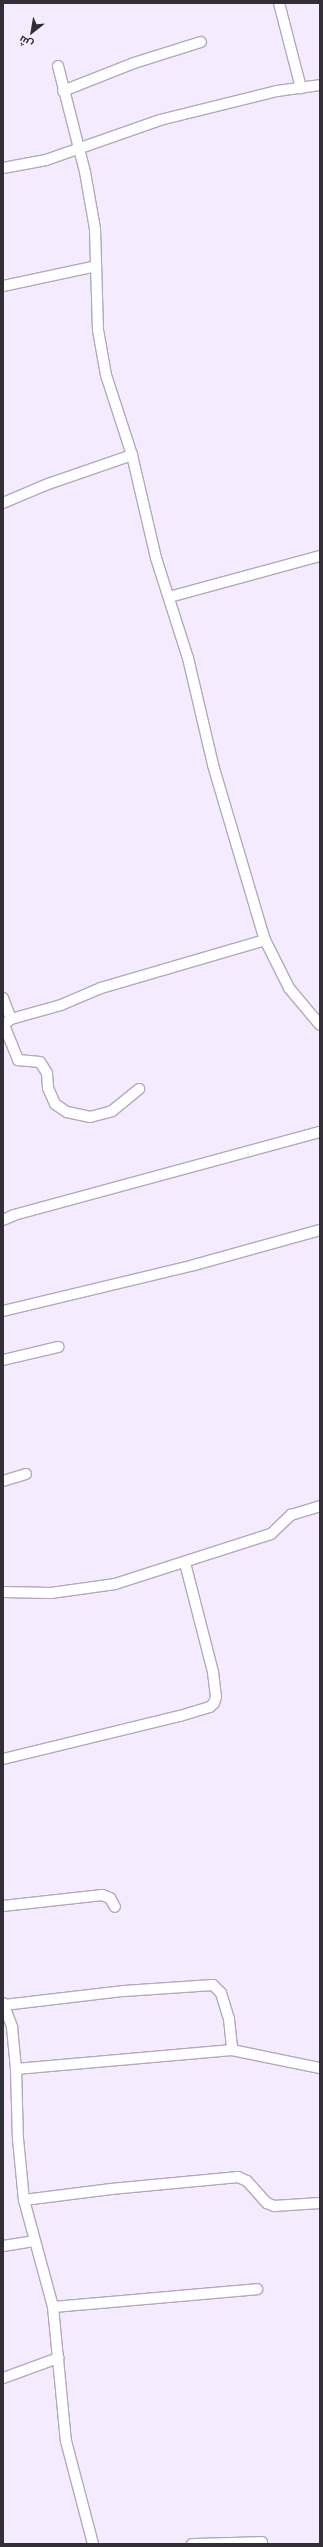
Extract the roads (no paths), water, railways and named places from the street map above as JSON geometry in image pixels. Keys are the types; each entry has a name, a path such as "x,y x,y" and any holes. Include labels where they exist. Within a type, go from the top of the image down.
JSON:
{"street":[{"path":"279,3 301,88"},
{"path":"63,91 134,62 201,42"},
{"path":"58,66 63,91 79,149 95,229 101,353 106,375 132,455 156,558 188,658 213,765 264,940 288,988 320,1025"},
{"path":"3,168 46,160 147,124 301,88 320,85"},
{"path":"3,286 96,266"},
{"path":"3,503 48,484 132,455"},
{"path":"168,597 320,556"},
{"path":"6,1023 61,1005 101,988 264,940"},
{"path":"3,998 6,1023 18,1060 40,1062 47,1073 48,1088 55,1104 66,1112 90,1117 112,1111 139,1089"},
{"path":"3,1220 14,1215 320,1132"},
{"path":"3,1311 194,1265 320,1230"},
{"path":"3,1360 58,1347"},
{"path":"3,1481 26,1474"},
{"path":"3,1592 80,1590 115,1584 185,1564 243,1541 271,1534 291,1515 320,1506"},
{"path":"3,1759 210,1708 216,1697 213,1672 185,1564"},
{"path":"3,1906 102,1895 110,1898 115,1907"},
{"path":"93,2544 66,2440 53,2307 24,2200 18,2139 16,2069 12,2027 3,2004 124,1991 213,1985 220,1993 229,2019 232,2050"},
{"path":"16,2069 232,2050 320,2068"},
{"path":"24,2200 111,2188 238,2177 247,2181 267,2203 274,2206 320,2203"},
{"path":"3,2246 34,2240"},
{"path":"53,2307 257,2289"},
{"path":"3,2378 58,2358"},
{"path":"192,2544 262,2542"}]}
